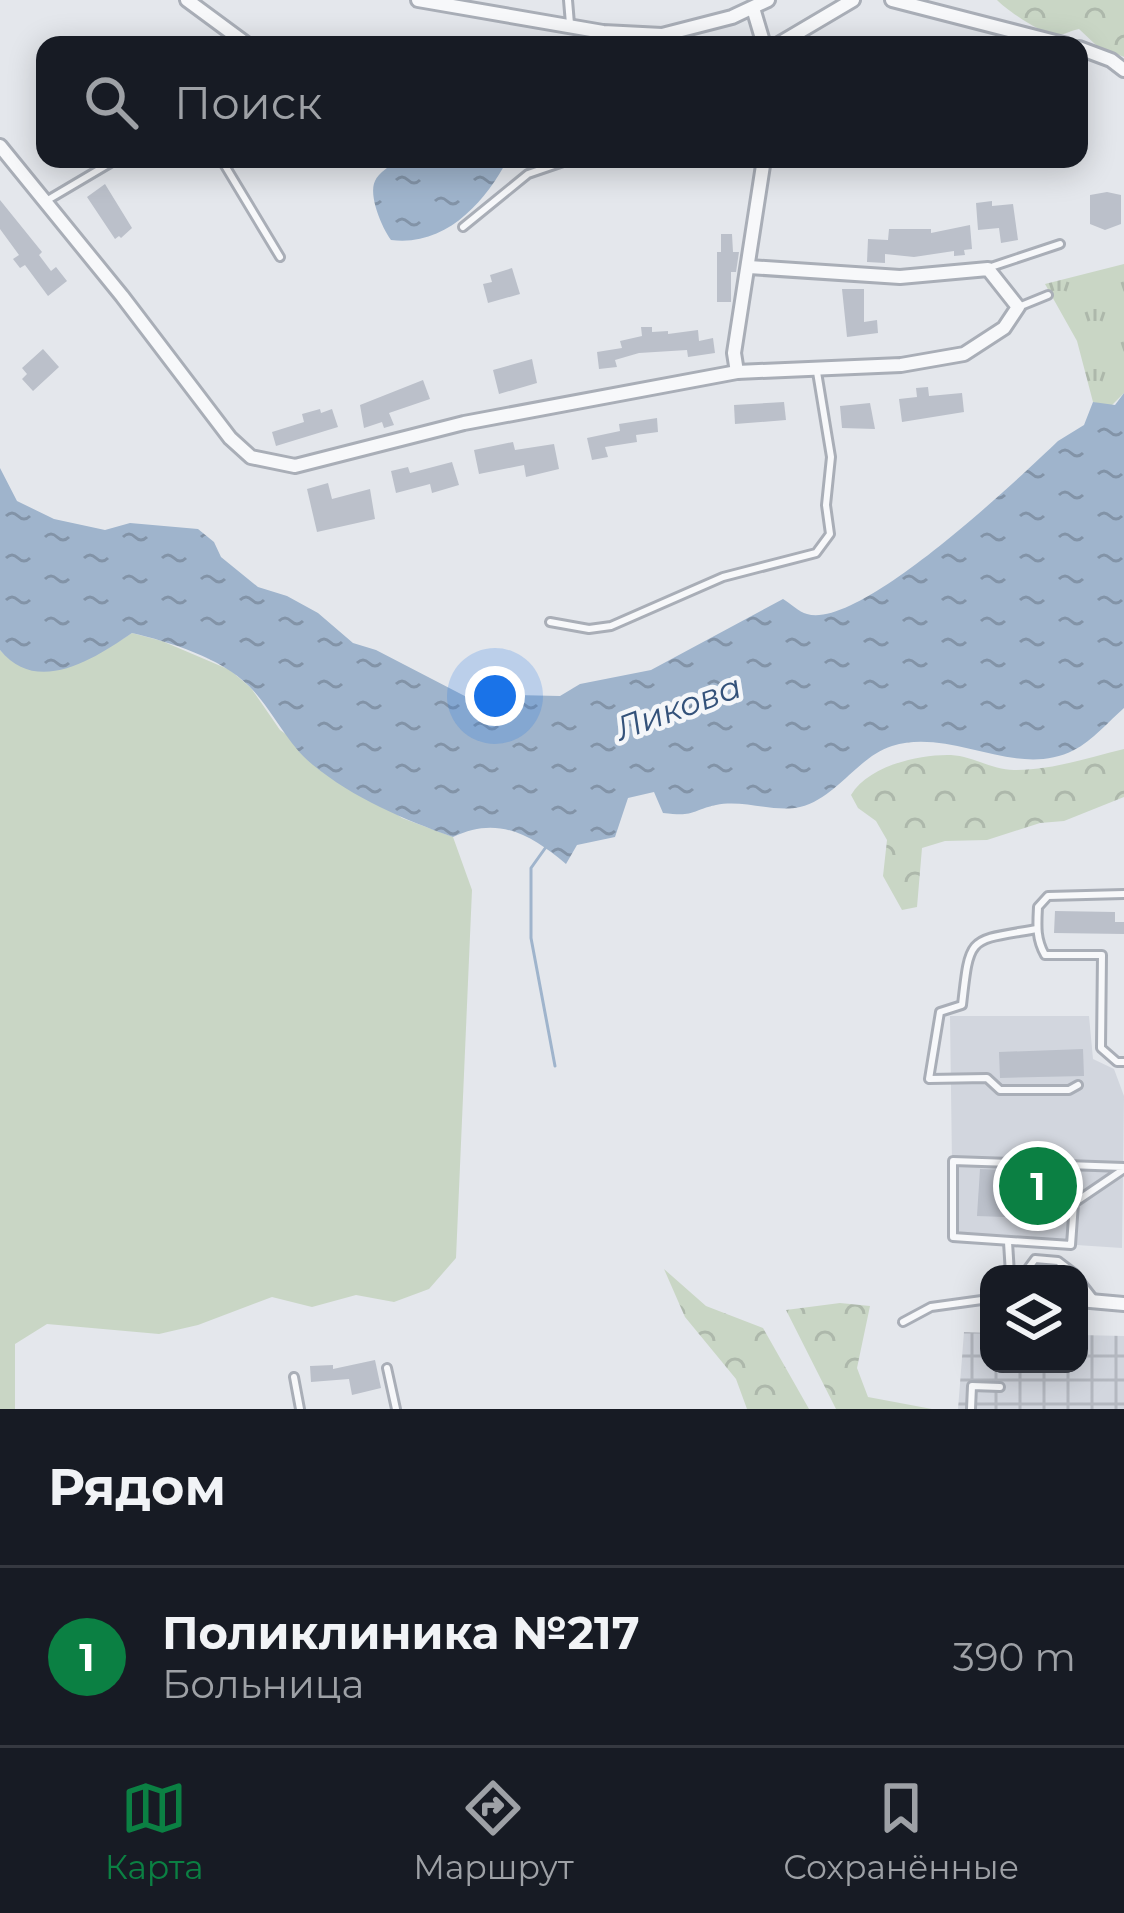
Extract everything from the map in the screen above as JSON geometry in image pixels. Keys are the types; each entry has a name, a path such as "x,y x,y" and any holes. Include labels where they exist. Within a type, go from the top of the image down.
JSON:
{"street":[{"path":"187,0 236,36"},
{"path":"418,0 484,5 603,32 662,35 768,0"},
{"path":"792,36 853,0"},
{"path":"892,0 1032,36"},
{"path":"753,8 761,36"},
{"path":"1088,52 1124,70"},
{"path":"0,146 230,438 250,457 267,463 295,466 464,423 737,371 901,364 964,354 1004,328 1018,308 988,268 900,277 749,267"},
{"path":"737,371 734,352 763,168"},
{"path":"1088,1301 1124,1304"}],"lane":[{"path":"568,0 570,24"},
{"path":"46,201 102,168"},
{"path":"226,168 280,256"},
{"path":"463,227 528,173 544,168"},
{"path":"988,268 1060,244"},
{"path":"1018,308 1048,295"},
{"path":"550,622 589,629 611,626 723,577 816,553 830,534 826,505 831,457 816,368"},
{"path":"1124,894 1048,896 1038,907 1037,929 1038,943 1046,955 1102,955 1101,1048 1117,1062 1124,1062"},
{"path":"1037,929 980,939 968,950 962,1005 940,1012 929,1079 987,1078 1000,1090 1069,1090 1078,1084"},
{"path":"953,1161 1124,1168 1074,1203 1071,1245 953,1238 953,1161"},
{"path":"1008,1241 1009,1265"},
{"path":"1031,1265 1035,1259 1063,1265"},
{"path":"1088,1292 1095,1301"},
{"path":"903,1322 931,1307 980,1300"},
{"path":"387,1368 396,1409"},
{"path":"294,1377 300,1409"},
{"path":"971,1409 972,1386 1000,1387"}],"shaded area":[{"path":"950,1016 1089,1016 1093,1059 1114,1069 1124,1096 1122,1248 953,1237"},
{"path":"964,1332 980,1333 980,1373 1088,1373 1088,1335 1124,1336 1124,1409 958,1409"}],"green space":[{"path":"997,0 1124,0 1124,57 1097,46 1079,29 1060,35 1017,16"},
{"path":"1124,264 1124,393 1110,407 1093,402 1077,341 1045,284"},
{"path":"132,633 230,670 251,688 280,730 402,818 453,837 472,890 456,1258 429,1289 394,1302 356,1295 312,1307 272,1297 159,1334 47,1324 15,1344 15,1409 0,1409 0,650 14,662 47,669 83,660"},
{"path":"1124,749 1124,797 1064,821 1040,823 987,840 945,841 922,848 917,907 902,910 883,876 887,840 851,795 882,769 924,757 959,756 1006,769 1028,769"},
{"path":"664,1269 706,1306 763,1328 809,1409 747,1409 736,1379 685,1317"},
{"path":"840,1303 870,1306 857,1368 868,1397 932,1409 836,1409 786,1310"}],"water":[{"path":"387,168 502,168 462,218 446,229 411,240 391,240 384,228 373,194 379,175"},
{"name":"Ликова","path":"1124,393 1124,708 1081,746 1052,758 1007,757 915,742 880,751 825,795 800,807 726,804 687,814 663,813 654,792 628,798 615,837 577,845 566,864 513,831 485,828 453,837 362,798 303,756 258,695 237,676 178,646 132,633 83,662 48,672 15,664 0,650 0,468 17,501 54,519 105,530 130,523 198,529 214,542 221,557 258,587 287,596 318,613 353,643 376,650 484,706 515,695 560,696 580,684 651,670 783,599 807,614 831,613 863,599 937,548 1058,441 1084,425 1093,402 1115,405"}],"building":[{"path":"105,184 132,228 121,238 115,239 87,197"},
{"path":"1090,195 1121,195 1121,224 1105,230 1090,224"},
{"path":"0,200 42,252 39,255 51,271 56,267 67,281 48,296 25,265 20,268 13,259 19,255 0,229"},
{"path":"992,201 992,206 1013,204 1018,240 1001,243 999,228 978,230 976,203"},
{"path":"970,225 972,249 964,250 965,255 954,256 954,251 914,257 885,254 885,263 867,262 868,239 888,240 889,229 931,229 931,233"},
{"path":"721,234 732,234 733,252 739,252 736,272 731,272 731,302 717,302"},
{"path":"512,268 520,294 488,303 483,284 492,282 490,275"},
{"path":"842,289 864,289 864,322 877,320 878,333 847,337"},
{"path":"641,327 668,334 698,330 699,341 713,338 715,353 688,357 687,350 639,353 615,360 617,367 599,369 597,352 622,348 620,341 642,336"},
{"path":"43,349 59,367 33,391 22,379 27,374 22,368"},
{"path":"532,359 537,383 499,394 493,370"},
{"path":"423,380 430,399 389,413 394,425 384,428 382,422 364,428 360,405"},
{"path":"928,387 929,396 962,393 964,412 902,422 899,399 917,397 916,388"},
{"path":"784,402 786,420 735,424 734,405"},
{"path":"870,403 875,429 842,428 840,406"},
{"path":"320,409 321,413 332,409 338,427 276,446 272,432 304,422 302,414"},
{"path":"657,418 658,432 636,435 637,442 605,447 608,457 592,460 587,438 620,431 619,424"},
{"path":"513,442 515,450 554,444 559,469 526,477 524,465 479,474 474,450"},
{"path":"452,462 459,485 432,493 430,484 396,493 391,471 408,467 410,473"},
{"path":"328,483 332,499 370,489 375,519 317,532 307,489"},
{"path":"1055,911 1115,912 1115,922 1124,922 1124,934 1054,933"},
{"path":"1083,1049 1084,1076 1000,1078 999,1052"},
{"path":"980,1169 1062,1172 1062,1219 977,1216"},
{"path":"375,1360 381,1388 352,1395 349,1379 311,1382 310,1366 333,1365 333,1369"}],"waterway":[{"path":"546,847 531,868 531,938 555,1066"}],"place":[{"name":"Поликлиника №217","path":"1038,1186"}]}
